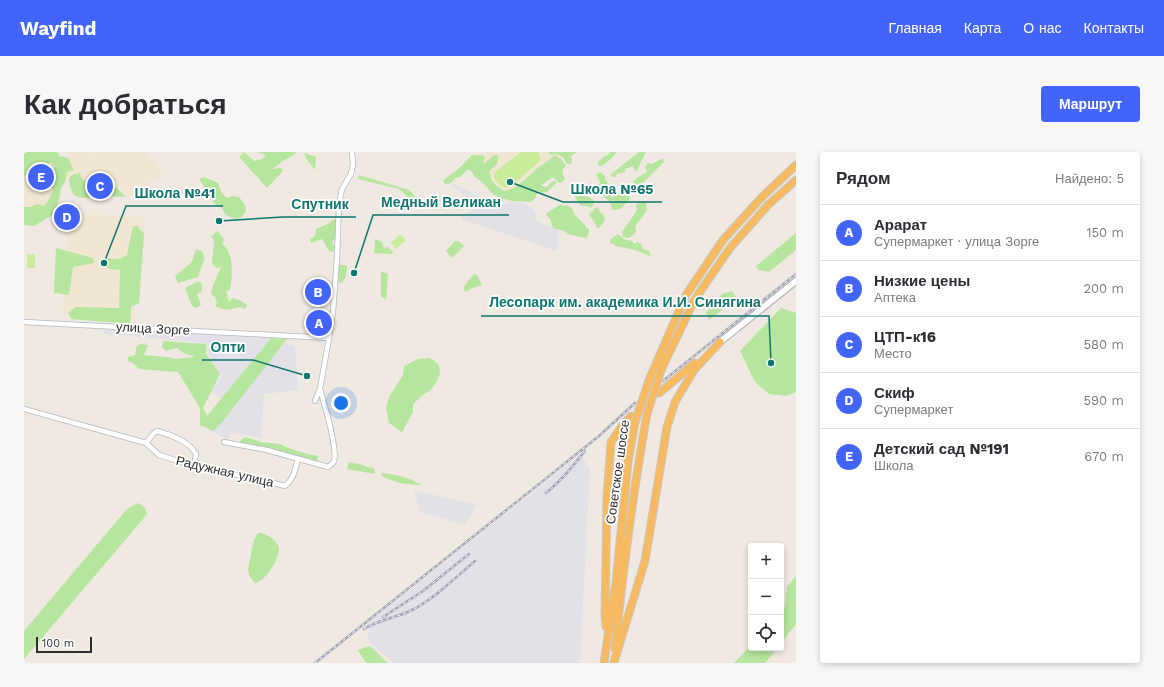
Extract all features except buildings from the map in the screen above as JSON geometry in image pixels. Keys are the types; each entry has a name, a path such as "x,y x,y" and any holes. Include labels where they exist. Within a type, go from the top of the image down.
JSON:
{"highway":[{"name":"Советское шоссе","path":"604,663 616,582 633,419 690,288 723,240 762,197 796,165"},
{"name":"Советское шоссе","path":"614,663 625,561 638,463 647,414 661,370 695,299 730,248 768,205 796,180"},
{"path":"659,393 720,342"},
{"path":"614,663 645,561 667,427 675,402 694,370 720,342"},
{"path":"607,641 605,614 607,497 611,442 622,426 633,419"}],"street":[{"path":"315,401 320,389 333,312 339,204 342,189 350,174 352,152"},
{"path":"720,342 796,280"},
{"name":"улица Зорге","path":"24,322 329,338"},
{"path":"224,442 267,450 328,468 335,459 335,449 320,389"},
{"name":"Радужная улица","path":"24,409 146,443 160,455 194,466 285,486 293,477 298,459"},
{"path":"146,443 153,434 158,431 175,438 193,448 196,454 194,466"}],"shaded area":[{"path":"24,152 59,153 56,202 48,212 24,211"},
{"path":"73,152 93,152 95,154 97,152 147,152 147,154 163,173 134,196 129,198 118,186 105,185 105,180 96,179 95,182 63,180 65,159"},
{"path":"489,152 567,152 506,201 475,163"},
{"path":"453,183 483,199 499,205 516,201 532,207 537,215 534,220 558,230 558,247 556,251 463,220 461,218 474,208 465,195 451,187"},
{"path":"79,214 145,217 140,305 135,305 134,319 63,315 67,227 79,226"},
{"path":"104,330 271,337 222,399 211,392 222,375 214,365 208,353 207,343 104,334"},
{"path":"285,343 295,346 298,390 264,394 261,438 231,432 228,440 211,431 245,389"},
{"path":"579,455 583,457 587,466 590,466 580,663 393,663 367,639 369,628 367,624"},
{"path":"414,490 477,505 464,525 420,512"}],"green space":[{"path":"24,152 57,152 59,156 68,158 74,170 67,172 54,214 34,226 24,225 24,207 30,207 37,204 44,206 50,198 53,189 45,184 55,167 51,162 38,172 32,169 24,176"},
{"path":"244,152 254,161 262,159 266,155 257,152 296,152 272,169 281,168 283,171 267,188 239,157"},
{"path":"521,152 538,152 540,155 540,161 513,185 505,188 496,182 494,173"},
{"path":"549,152 577,152 571,156 572,163 569,164 566,163 564,158 557,154 550,155"},
{"path":"610,152 617,152 602,166 598,165 598,162"},
{"path":"639,152 646,152 636,172 633,166 625,169 625,172 617,174 615,177 610,175"},
{"path":"304,153 316,157 315,170 307,160"},
{"path":"472,155 482,155 485,157 482,162 485,163 494,155 498,155 497,164 489,173 493,183 504,191 518,185 555,155 562,160 566,166 563,169 562,174 565,178 563,182 559,183 553,177 541,185 544,187 549,186 549,184 556,181 556,183 547,192 541,193 538,190 536,197 531,202 513,201 500,198 493,194 468,169 460,177 455,178 453,182 445,184 443,181"},
{"path":"663,158 664,162 645,181 632,190 629,187 637,178 647,172 645,167 648,163 652,164"},
{"path":"599,172 605,176 605,180 608,183 606,190 613,197 622,192 629,192 630,198 621,209 612,210 610,202 598,191 600,182 596,175"},
{"path":"80,173 83,180 94,183 94,193 89,198 81,198 76,196 71,190 69,180 71,176"},
{"path":"359,175 409,190 416,197 411,200 399,189 358,179"},
{"path":"204,177 218,183 221,192 227,198 233,196 239,197 245,205 246,212 240,218 235,219 226,215 221,207 215,204 199,179"},
{"path":"105,188 117,188 126,197 105,196"},
{"path":"578,193 589,197 595,202 591,208 588,206 581,206 575,196"},
{"path":"642,201 645,201 646,203 647,211 636,224 636,232 628,238 623,237 622,232 637,209 636,205"},
{"path":"560,204 572,208 575,215 586,228 589,229 587,238 570,235 564,231 553,228 550,219 546,215"},
{"path":"598,207 600,212 604,215 605,220 599,228 597,228 589,215"},
{"path":"336,219 336,238 332,242 335,248 333,252 329,251 322,239 311,243 310,239 315,236 316,229"},
{"path":"133,226 138,226 144,233 139,303 131,307 130,324 71,319 68,313 76,307 119,308 120,270 110,269 102,265 103,258 120,259 127,255"},
{"path":"217,231 224,239 222,244 229,253 231,259 232,272 230,290 226,291 229,302 233,298 241,301 247,305 245,309 239,307 224,309 215,306 217,303 215,297 211,294 221,267 217,268 212,264 214,240 211,237"},
{"path":"796,233 796,250 769,272 759,270 756,266"},
{"path":"400,234 406,240 396,249 391,243"},
{"path":"618,234 624,239 632,241 635,244 637,242 641,244 643,249 649,251 651,255 649,256 610,243 610,240"},
{"path":"375,239 382,242 383,247 388,247 393,252 392,254 374,253"},
{"path":"455,241 458,241 464,246 452,258 446,251"},
{"path":"56,248 93,258 94,263 73,267 69,295 54,293"},
{"path":"196,249 203,252 204,260 198,277 178,283 175,276 192,262"},
{"path":"27,254 35,254 35,268 27,268"},
{"path":"340,265 345,265 347,267 347,272 342,283 339,283"},
{"path":"381,271 388,274 386,300 381,296"},
{"path":"475,274 482,285 472,288 466,292 463,288"},
{"path":"198,281 202,284 202,291 197,294 201,305 196,308 192,306 185,288"},
{"path":"732,291 737,298 709,320 706,313 722,294"},
{"path":"781,308 796,313 796,392 786,396 769,394 755,382 740,351"},
{"path":"271,338 287,339 219,426 213,431 200,425 200,408 178,372 139,369 133,363 128,361 128,357 135,355 137,346 141,344 148,345 144,355 175,359 195,357 184,353 177,348 166,351 162,347 163,341 206,344 206,354 220,374 203,408 207,416"},
{"path":"429,358 439,367 440,371 438,380 431,389 413,404 413,412 402,432 389,423 386,408 389,397 403,375 404,366 418,359"},
{"path":"246,437 260,442 280,444 288,448 318,456 317,461 293,457 239,444 242,439"},
{"path":"350,462 374,468 375,474 347,469"},
{"path":"381,473 402,477 422,485 397,482 382,476"},
{"path":"138,503 145,508 147,514 24,659 24,631 127,509"},
{"path":"258,533 265,534 274,540 279,549 277,558 271,569 263,578 255,583 250,577 248,570 254,540"},
{"path":"796,576 796,624 784,639 784,608 787,587"},
{"path":"370,646 388,663 366,663 358,650"},
{"path":"748,648 748,651 775,651 765,663 734,663"}],"railway":[{"path":"663,381 796,274"},
{"path":"315,663 599,436 635,403"},
{"path":"546,493 562,478 585,451"},
{"path":"383,617 423,591 469,554"},
{"path":"364,629 375,623 410,611 419,606 444,588 475,561"}],"place":[{"name":"Детский сад №191","path":"41,177"},
{"name":"Школа №65","path":"510,182"},
{"name":"ЦТП-к16","path":"100,186"},
{"name":"Скиф","path":"67,217"},
{"name":"Спутник","path":"219,221"},
{"name":"Школа №41","path":"104,263"},
{"name":"Медный Великан","path":"354,273"},
{"name":"Низкие цены","path":"318,292"},
{"name":"Арарат","path":"319,323"},
{"name":"Лесопарк им. академика И.И. Синягина","path":"771,363"},
{"name":"Опти","path":"307,376"}]}
